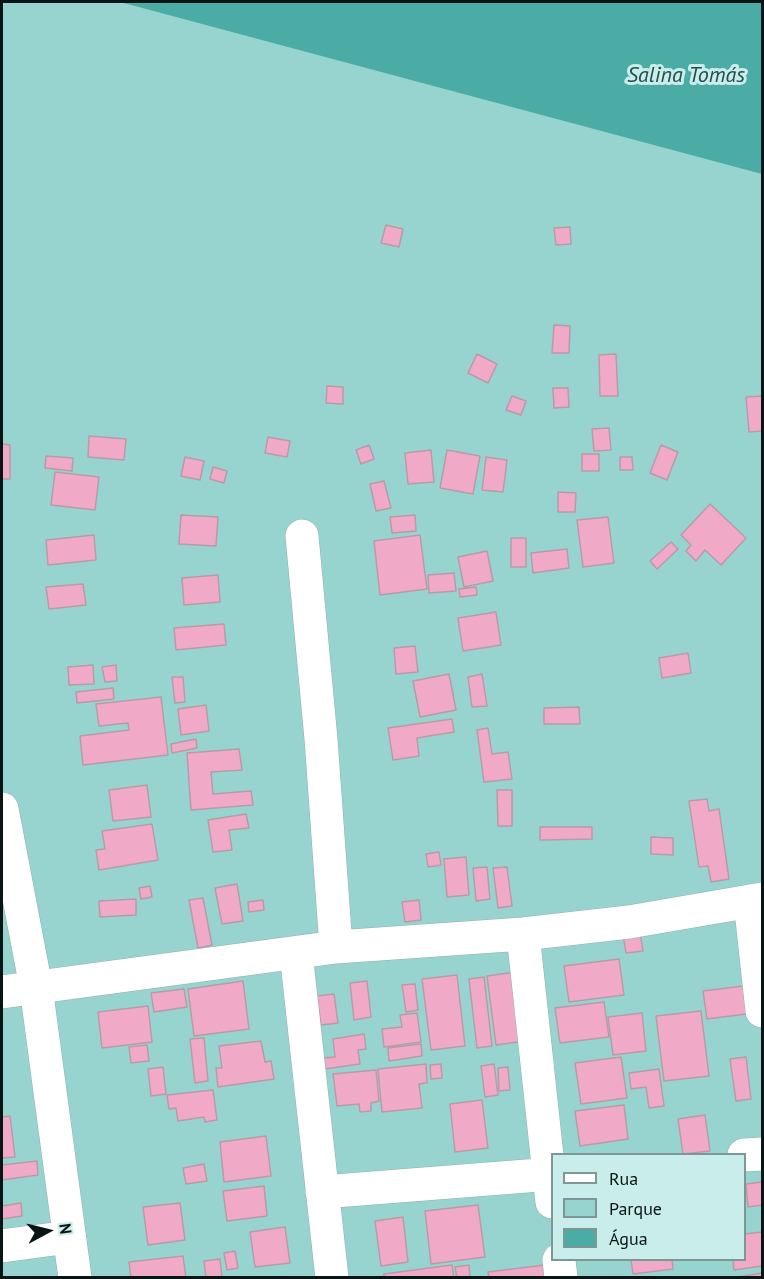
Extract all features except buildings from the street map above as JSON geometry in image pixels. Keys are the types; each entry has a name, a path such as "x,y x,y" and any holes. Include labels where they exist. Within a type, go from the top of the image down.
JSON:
{"street":[{"path":"302,536 321,738 336,947"},
{"path":"2,809 36,987 75,1278"},
{"path":"2,992 336,947 523,934 628,922 756,900 762,1011"},
{"path":"321,1192 551,1183 523,934"},
{"path":"296,953 332,1278"},
{"path":"746,1155 762,1154"},
{"path":"2,1246 69,1237"},
{"path":"559,1261 561,1278"}],"green space":[{"path":"2,2 762,2 762,1277 2,1278"}],"water":[{"name":"Salina Tomás","path":"120,2 762,2 762,174"}]}
